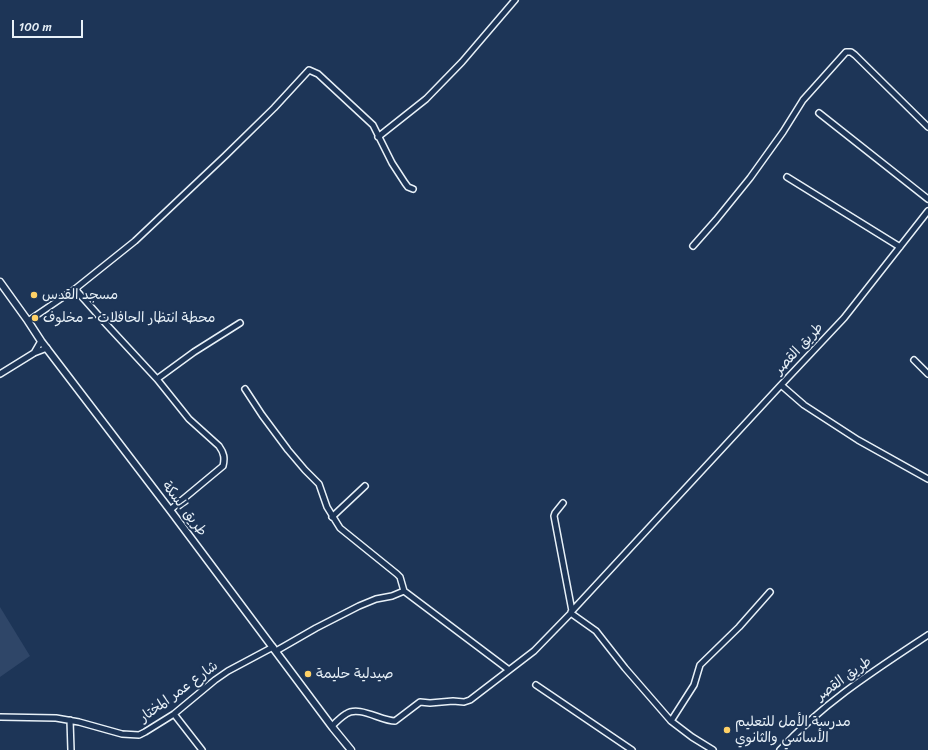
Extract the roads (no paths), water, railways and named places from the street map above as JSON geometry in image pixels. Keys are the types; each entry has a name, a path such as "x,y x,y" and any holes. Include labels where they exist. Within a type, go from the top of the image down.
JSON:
{"main road":[{"name":"طريق السكة","path":"0,282 41,342 351,750"}],"street":[{"path":"378,137 426,99 462,62 515,0"},
{"path":"693,246 750,178 783,132 803,100 846,52 855,54 928,127"},
{"path":"28,321 76,289 141,236 274,108 309,70 318,74 373,125 392,163 408,187 413,189"},
{"path":"819,114 928,199"},
{"path":"787,177 900,247"},
{"name":"طريق القصر","path":"927,477 858,440 804,405 781,385 844,318 928,211"},
{"path":"76,289 107,326 157,379 189,419 223,451 225,459 223,466 213,476 170,510"},
{"path":"157,379 194,352 240,323"},
{"path":"34,353 41,342"},
{"path":"0,374 34,353 46,348"},
{"path":"914,360 928,374"},
{"path":"332,726 346,714 352,712 369,714 395,721 420,702 467,702 534,651 572,612 781,385"},
{"path":"245,389 288,450 319,484 332,517 345,532 400,577 404,591 509,670"},
{"path":"332,517 365,486"},
{"path":"562,503 554,516 572,612 596,631 625,668 671,721 686,733 713,750"},
{"name":"شارع عمر المختار","path":"0,717 70,720 122,734 139,734 145,732 174,714 228,671 359,606 376,599 392,596 404,591"},
{"path":"671,721 694,685 700,665 739,627 770,592"},
{"name":"طريق القصر","path":"780,750 803,726 856,683 928,635"},
{"path":"536,685 632,750"},
{"path":"174,714 202,750"},
{"path":"70,720 71,750"}],"place":[{"name":"مسجد القدس","path":"34,295"},
{"name":"محطة انتظار الحافلات - مخلوف","path":"35,318"},
{"name":"صيدلية حليمة","path":"308,674"},
{"name":"مدرسة الأمل للتعليم الأساسي والثانوي","path":"727,730"}]}
